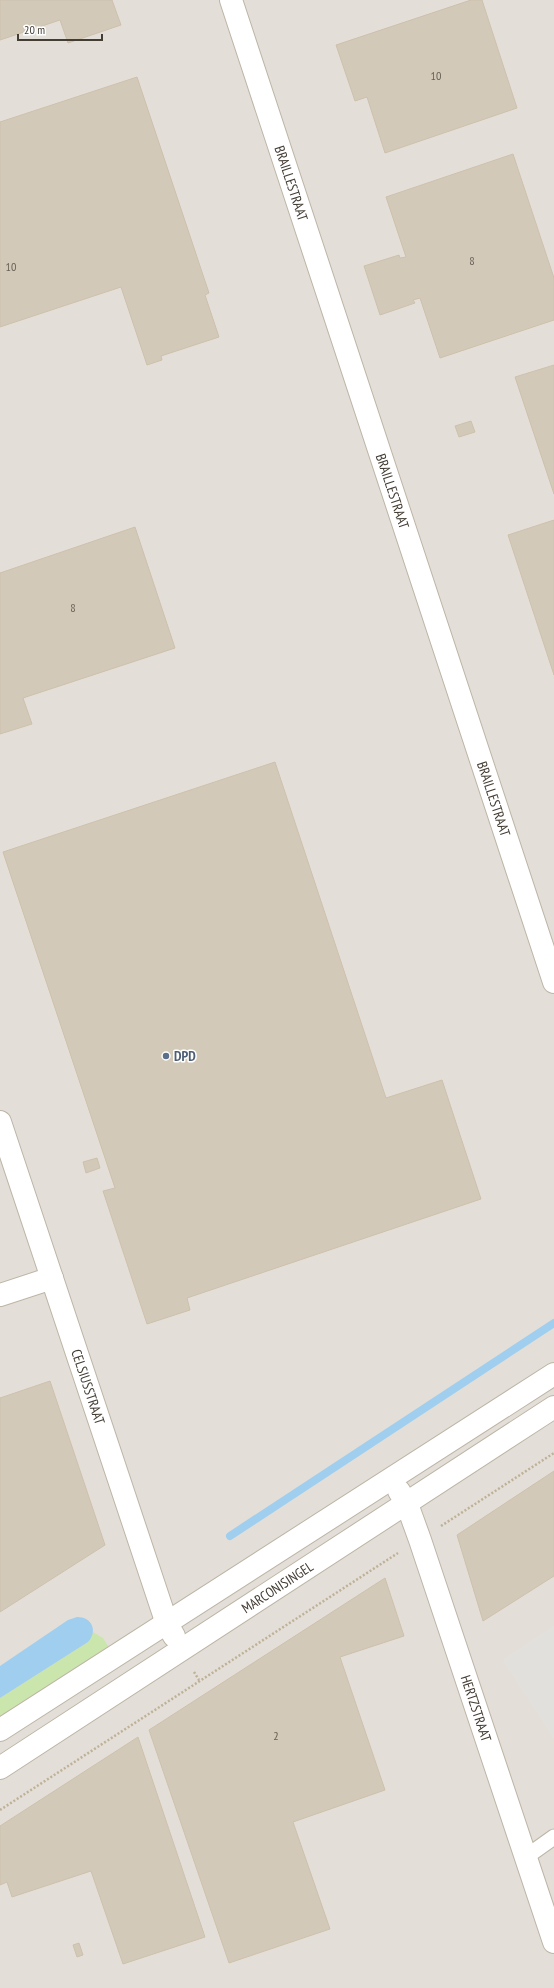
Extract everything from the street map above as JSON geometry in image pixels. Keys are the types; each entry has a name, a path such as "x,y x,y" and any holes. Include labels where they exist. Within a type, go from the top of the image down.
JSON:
{"street":[{"name":"BRAILLESTRAAT","path":"231,0 554,982"},
{"name":"CELSIUSSTRAAT","path":"0,1122 167,1624 182,1649"},
{"path":"0,1295 52,1278"},
{"path":"0,1730 554,1374"},
{"name":"MARCONISINGEL","path":"0,1768 554,1407"},
{"name":"HERTZSTRAAT","path":"392,1479 406,1504 420,1540 554,1942"}],"lane":[{"path":"526,1857 554,1837"}],"path":[{"path":"0,1810 199,1680 554,1453"}],"shaded area":[{"path":"0,0 554,0 554,1988 0,1988"},
{"path":"554,1626 554,1738 503,1660"}],"green space":[{"path":"93,1632 103,1638 110,1649 0,1721 0,1698 88,1642"}],"water":[{"path":"77,1617 86,1619 92,1625 93,1633 88,1642 0,1698 0,1666 68,1620"}],"building":[{"path":"0,0 112,0 121,25 68,43 60,20 0,40"},
{"path":"471,0 482,0 517,108 385,153 367,97 355,101 336,45"},
{"path":"137,77 209,293 205,295 219,337 161,356 162,360 147,365 121,287 0,327 0,122"},
{"path":"513,154 554,278 554,320 440,358 420,298 413,300 415,303 380,315 364,266 399,255 400,258 406,257 386,197"},
{"path":"554,365 554,494 515,377"},
{"path":"471,421 475,432 459,437 455,426"},
{"path":"554,520 554,675 508,535"},
{"path":"135,527 175,648 23,698 32,724 0,734 0,573"},
{"path":"275,762 386,1098 442,1080 481,1199 187,1298 190,1310 147,1324 103,1191 115,1188 3,852"},
{"path":"97,1158 100,1168 86,1173 83,1162"},
{"path":"50,1381 105,1545 0,1612 0,1398"},
{"path":"554,1471 554,1576 483,1621 457,1535"},
{"path":"385,1578 404,1636 340,1657 385,1790 293,1822 330,1929 229,1963 149,1730"},
{"path":"138,1737 205,1937 123,1964 91,1871 12,1897 7,1882 0,1885 0,1826"},
{"path":"79,1943 83,1955 77,1957 73,1945"}],"waterway":[{"path":"230,1536 554,1323"}],"place":[{"name":"DPD","path":"166,1056"}]}
